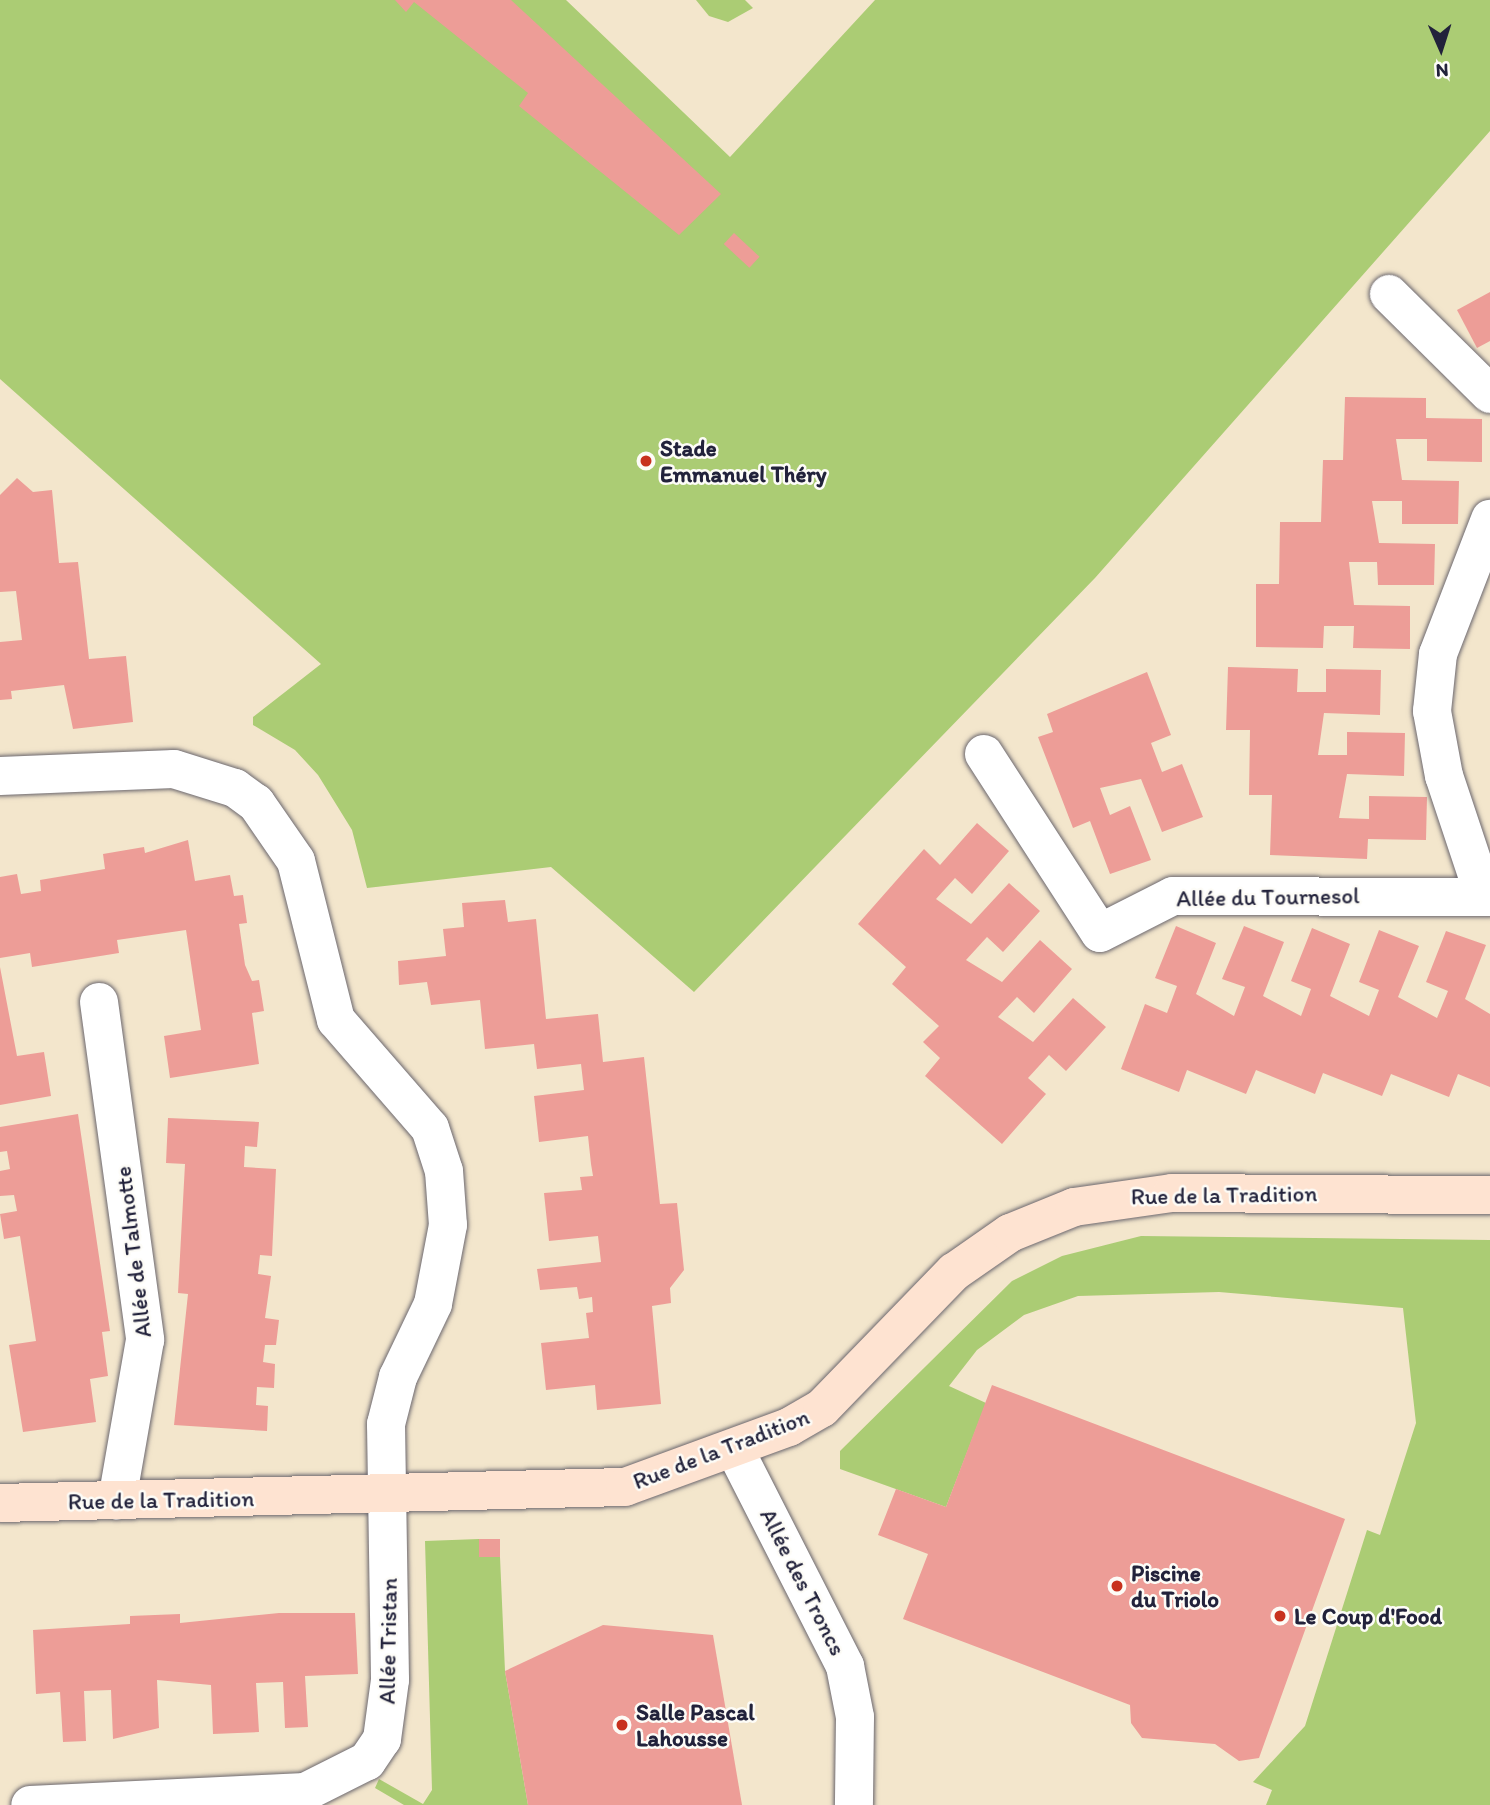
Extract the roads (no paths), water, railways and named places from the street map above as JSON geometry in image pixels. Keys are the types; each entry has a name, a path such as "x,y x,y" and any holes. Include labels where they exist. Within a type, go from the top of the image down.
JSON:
{"street":[{"path":"1389,294 1490,394"},
{"path":"1487,897 1444,776 1432,711 1438,654 1490,519"},
{"name":"Allée du Tournesol","path":"984,754 1100,933 1173,896 1487,897"},
{"name":"Allée Tristan","path":"0,776 174,769 235,788 287,839 336,1020 416,1107 444,1171 443,1268 390,1399 386,1496 388,1714 367,1761 331,1784 304,1792 30,1805"},
{"name":"Allée de Talmotte","path":"99,1002 145,1340 117,1501"},
{"name":"Rue de la Tradition","path":"0,1503 386,1496 625,1487 734,1448 822,1408 954,1272 1010,1233 1074,1207 1172,1193 1490,1195"},
{"name":"Allée des Troncs","path":"734,1448 845,1666 855,1717 854,1805"}],"place":[{"name":"Stade Emmanuel Théry","path":"646,461"},
{"name":"Piscine du Triolo","path":"1117,1586"},
{"name":"Le Coup d'Food","path":"1280,1616"},
{"name":"Salle Pascal Lahousse","path":"622,1725"}]}
